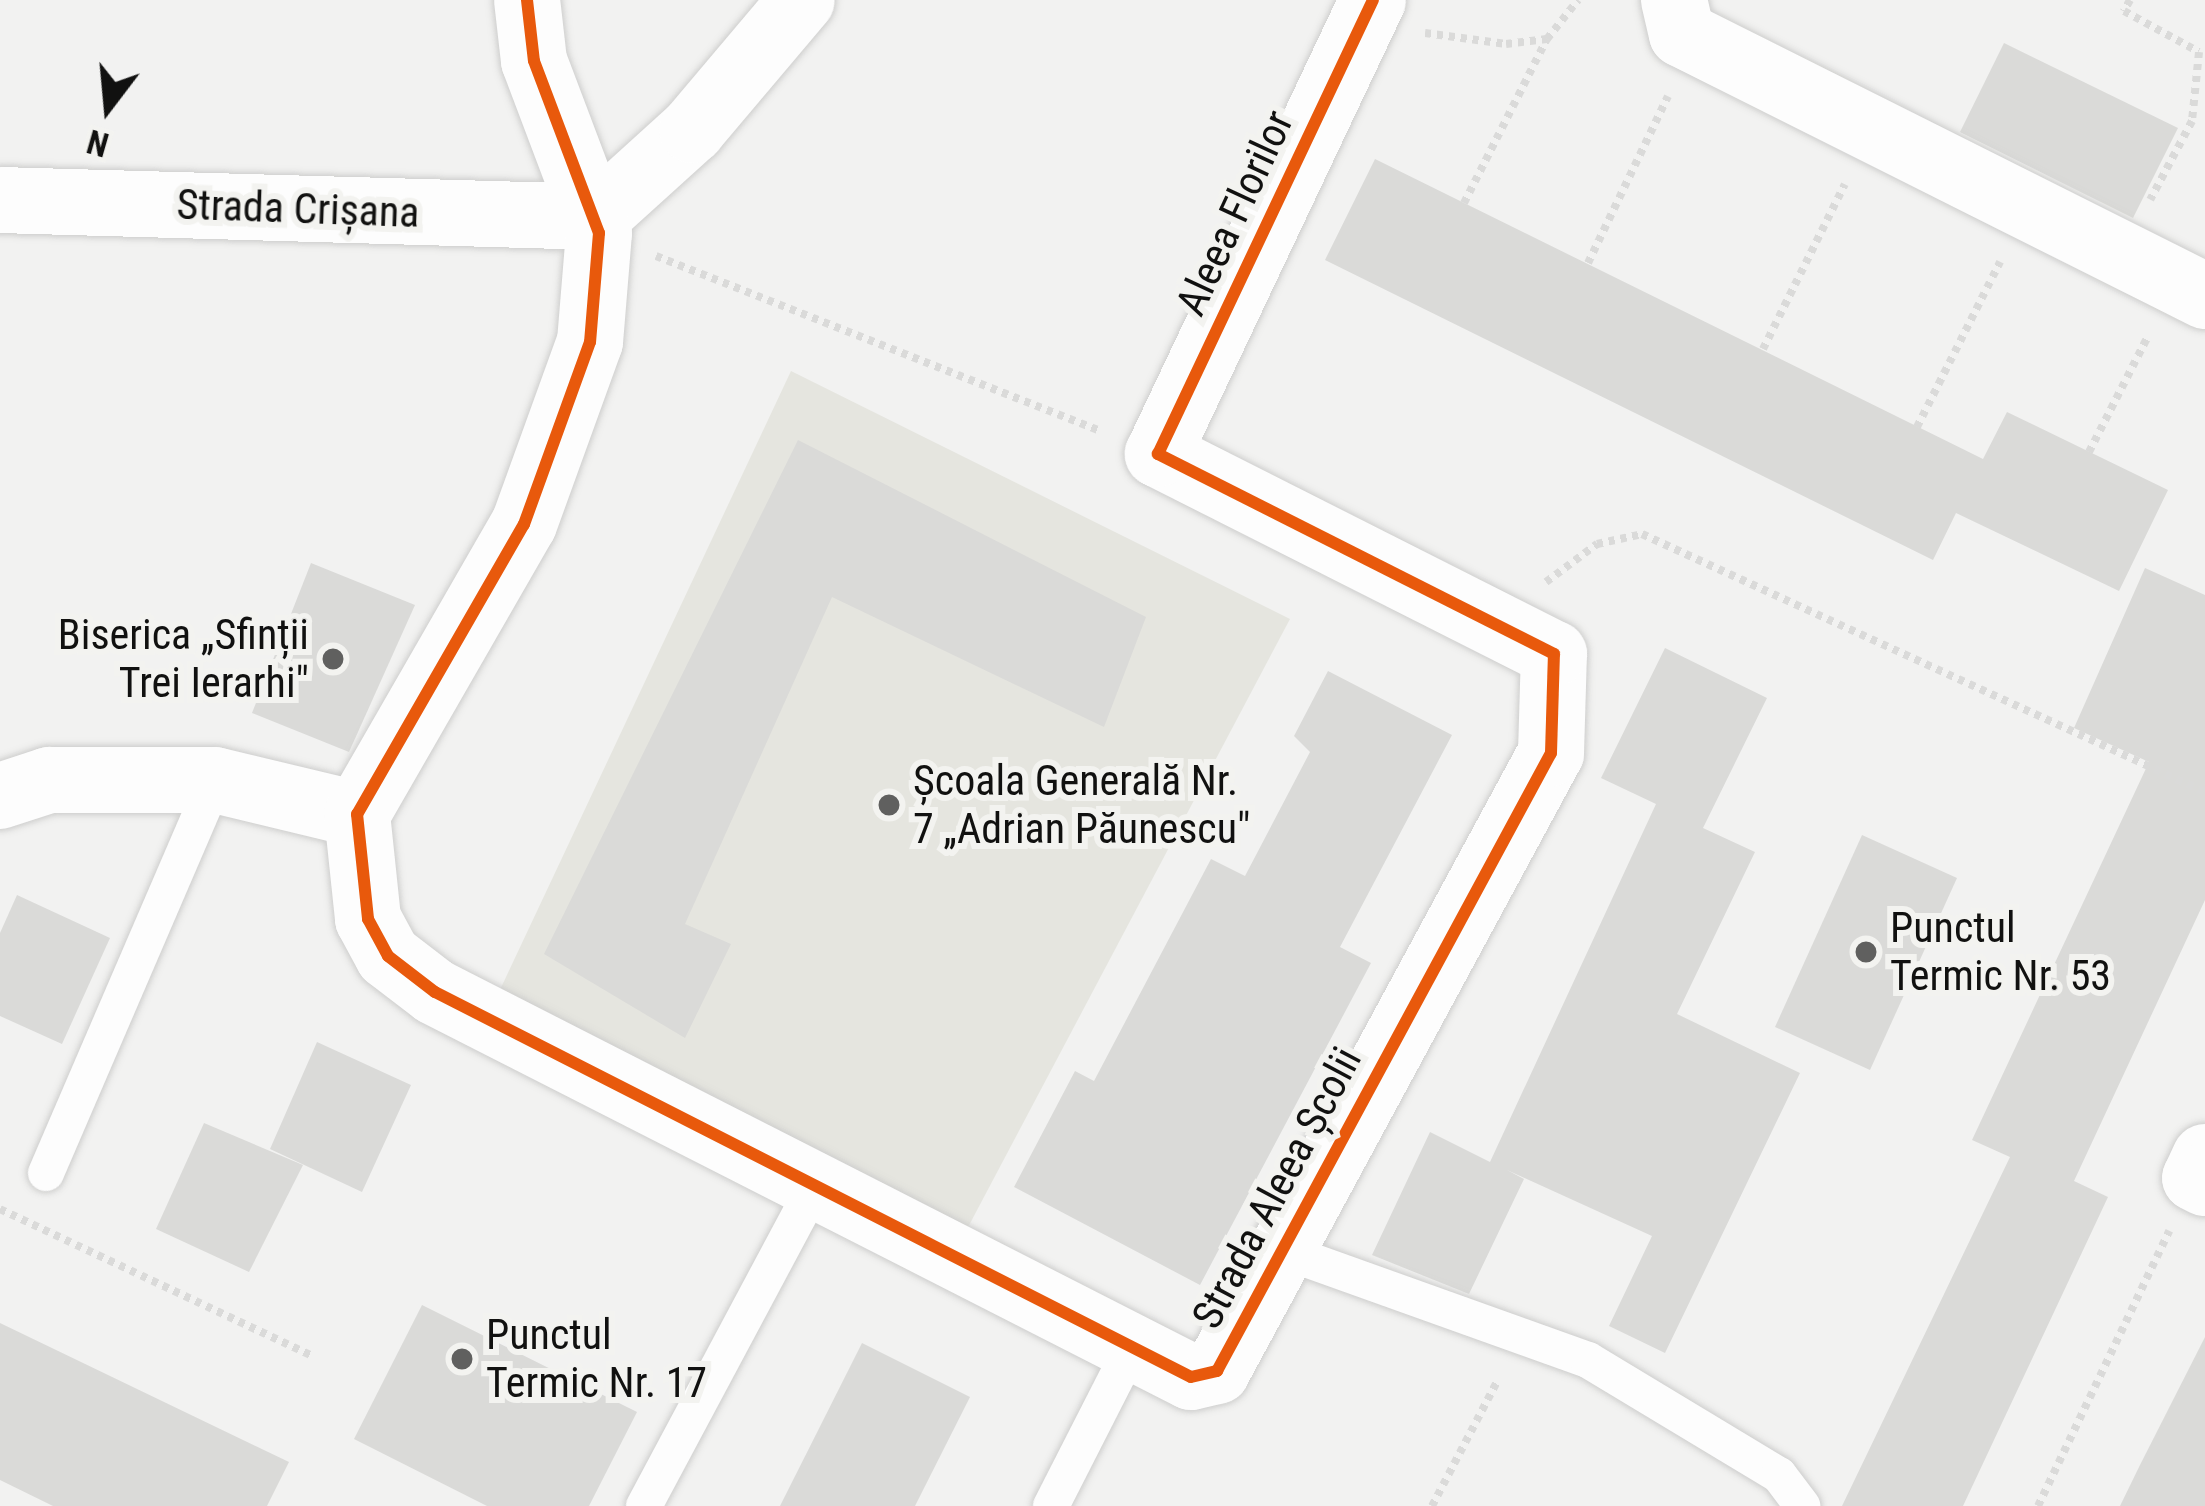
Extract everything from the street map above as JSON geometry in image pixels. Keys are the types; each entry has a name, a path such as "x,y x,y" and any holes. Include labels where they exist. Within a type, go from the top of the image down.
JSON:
{"street":[{"path":"0,796 49,780 215,780 357,814 524,524 590,342 597,225 534,61 527,0"},
{"path":"597,225 692,130 802,0"},
{"name":"Aleea Florilor","path":"1157,454 1371,4"},
{"path":"1688,19 1872,128 2168,277"},
{"name":"Strada Crișana","path":"0,200 597,225"},
{"path":"1157,454 1530,642"},
{"name":"Strada Aleea Școlii","path":"357,814 368,919 388,956 435,992 814,1190 1191,1377 1217,1372 1278,1249 1551,753 1530,642"}],"lane":[{"path":"46,1173 215,780"},
{"path":"644,1506 814,1190"},
{"path":"1278,1249 1588,1360 1779,1475 1802,1506"},
{"path":"1051,1506 1132,1347"}],"path":[{"path":"1464,203 1547,39 1578,0"},
{"path":"2089,452 2168,277 2200,52 2124,11 2130,0"},
{"path":"1371,4 1465,42 1547,39"},
{"path":"1588,262 1688,19"},
{"path":"1763,349 1872,128"},
{"path":"1917,427 2028,206"},
{"path":"597,225 1157,454"},
{"path":"1530,642 1564,563 1620,533 1642,534 2205,792"},
{"path":"2038,1506 2202,1173"},
{"path":"0,1209 312,1356"},
{"path":"1432,1506 1521,1336"}],"shaded area":[{"name":"Școala Generală Nr. 7 „Adrian Păunescu\"","path":"791,371 1290,619 966,1231 499,992"}],"building":[{"path":"2004,43 2178,128 2133,218 1960,132"},
{"path":"1375,159 1983,459 2007,412 2168,490 2119,591 1956,513 1933,560 1325,260"},
{"path":"798,440 1146,617 1104,727 832,597 685,924 731,944 685,1038 544,954"},
{"name":"Biserica „Sfinții Trei Ierarhi\"","path":"311,563 415,605 349,752 252,713"},
{"path":"2145,568 2205,595 2205,900 2074,1181 2108,1197 1963,1506 1842,1506 2010,1157 1972,1140 2149,762 2074,728"},
{"path":"1665,648 1767,698 1703,828 1755,852 1677,1014 1800,1073 1665,1353 1609,1326 1652,1236 1507,1170 1524,1179 1469,1294 1372,1255 1430,1132 1490,1162 1656,804 1601,778"},
{"path":"1328,671 1452,735 1340,947 1371,963 1200,1285 1014,1187 1075,1071 1094,1081 1211,859 1245,876 1310,752 1294,736"},
{"name":"Punctul Termic Nr. 53","path":"1862,835 1957,878 1870,1070 1775,1027"},
{"path":"17,895 110,938 62,1044 0,1016 0,933"},
{"path":"317,1042 411,1085 362,1192 270,1149"},
{"path":"204,1123 303,1165 249,1272 156,1229"},
{"name":"Punctul Termic Nr. 17","path":"422,1305 637,1412 589,1506 487,1506 354,1439"},
{"path":"0,1323 289,1462 267,1506 53,1506 0,1480"},
{"path":"2205,1337 2205,1506 2120,1506 2140,1465"},
{"path":"862,1343 970,1397 915,1506 780,1506"}],"cycle path":[{"path":"527,0 534,61 599,233 590,342 524,524 357,814 368,919 388,956 435,992 1191,1377 1217,1371 1551,753 1554,654 1158,454 1373,0"}],"place":[{"name":"Biserica „Sfinții Trei Ierarhi\"","path":"333,659"},
{"name":"Școala Generală Nr. 7 „Adrian Păunescu\"","path":"889,805"},
{"name":"Punctul Termic Nr. 53","path":"1866,952"},
{"name":"Punctul Termic Nr. 17","path":"462,1359"}]}
